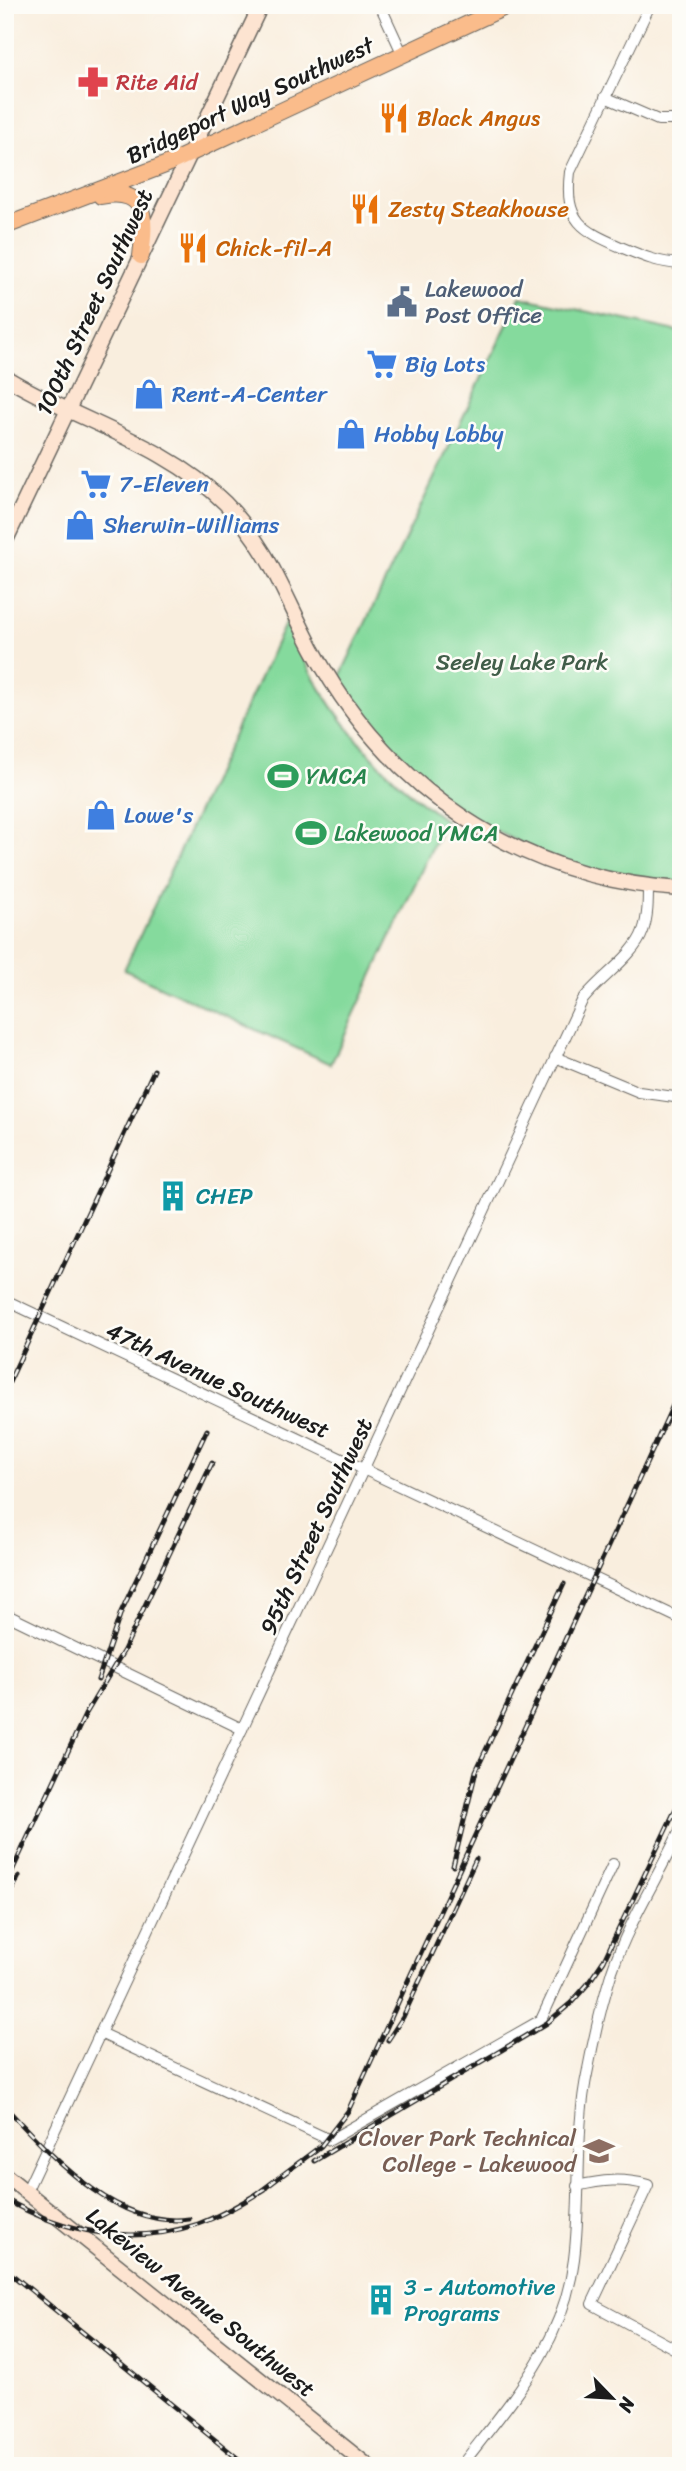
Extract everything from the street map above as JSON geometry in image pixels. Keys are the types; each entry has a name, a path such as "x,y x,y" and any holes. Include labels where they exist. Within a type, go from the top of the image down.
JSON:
{"main road":[{"name":"100th Street Southwest","path":"5,542 261,5"},
{"name":"Bridgeport Way Southwest","path":"5,226 189,155 509,5"},
{"path":"78,200 114,194 131,199 137,204 144,215 145,224 141,256"},
{"path":"5,377 68,411 163,456 195,477 231,510 272,564 312,648 362,726 393,761 426,791 485,832 530,855 602,879 648,887 681,889"},
{"name":"Lakeview Avenue Southwest","path":"5,2175 368,2466"}],"street":[{"path":"380,5 402,55"},
{"path":"650,5 570,172 568,189 572,210 589,234 650,260 681,264"},
{"path":"606,97 657,120 681,120"},
{"name":"95th Street Southwest","path":"26,2192 582,1001 639,941 647,916 648,887"},
{"path":"555,1058 639,1092 681,1098"},
{"name":"47th Avenue Southwest","path":"5,1300 681,1619"},
{"path":"5,1614 242,1729"},
{"path":"461,2466 526,2382 554,2335 565,2304 574,2260 580,2115 587,2070 612,1971 681,1828"},
{"path":"100,2033 330,2140 541,2020 613,1864"},
{"path":"577,2186 614,2179 648,2185 592,2304 681,2352"}],"green space":[{"name":"Seeley Lake Park","path":"520,297 681,332 681,889 582,873 447,807 335,687"},
{"path":"286,622 315,680 351,732 395,779 445,820 331,1064 124,970"}],"railway":[{"path":"5,1391 154,1070"},
{"path":"5,1347 8,1342"},
{"path":"257,2194 321,2146 348,2111 681,1388"},
{"path":"98,1680 121,1612 207,1430"},
{"path":"5,1886 85,1715 124,1650 212,1463"},
{"path":"453,1866 476,1771 564,1584"},
{"path":"314,2161 547,2023 571,2003 604,1960 681,1798"},
{"path":"388,2040 403,2017 476,1859"},
{"path":"5,1905 19,1876"},
{"path":"5,2107 64,2167 111,2201 136,2213 162,2219 189,2219"},
{"path":"5,2199 28,2211 75,2228 123,2235 173,2231 198,2224 265,2189"},
{"path":"5,2269 247,2466"}],"place":[{"name":"Rite Aid","path":"93,82"},
{"name":"Black Angus","path":"394,118"},
{"name":"Zesty Steakhouse","path":"365,209"},
{"name":"Chick-fil-A","path":"193,248"},
{"name":"Lakewood Post Office","path":"402,302"},
{"name":"Big Lots","path":"382,364"},
{"name":"Rent-A-Center","path":"149,394"},
{"name":"Hobby Lobby","path":"351,434"},
{"name":"7-Eleven","path":"96,484"},
{"name":"Sherwin-Williams","path":"80,525"},
{"name":"YMCA","path":"283,776"},
{"name":"Lowe's","path":"101,815"},
{"name":"Lakewood YMCA","path":"311,833"},
{"name":"CHEP","path":"173,1196"},
{"name":"Clover Park Technical College - Lakewood","path":"599,2151"},
{"name":"3 - Automotive Programs","path":"381,2300"}]}
